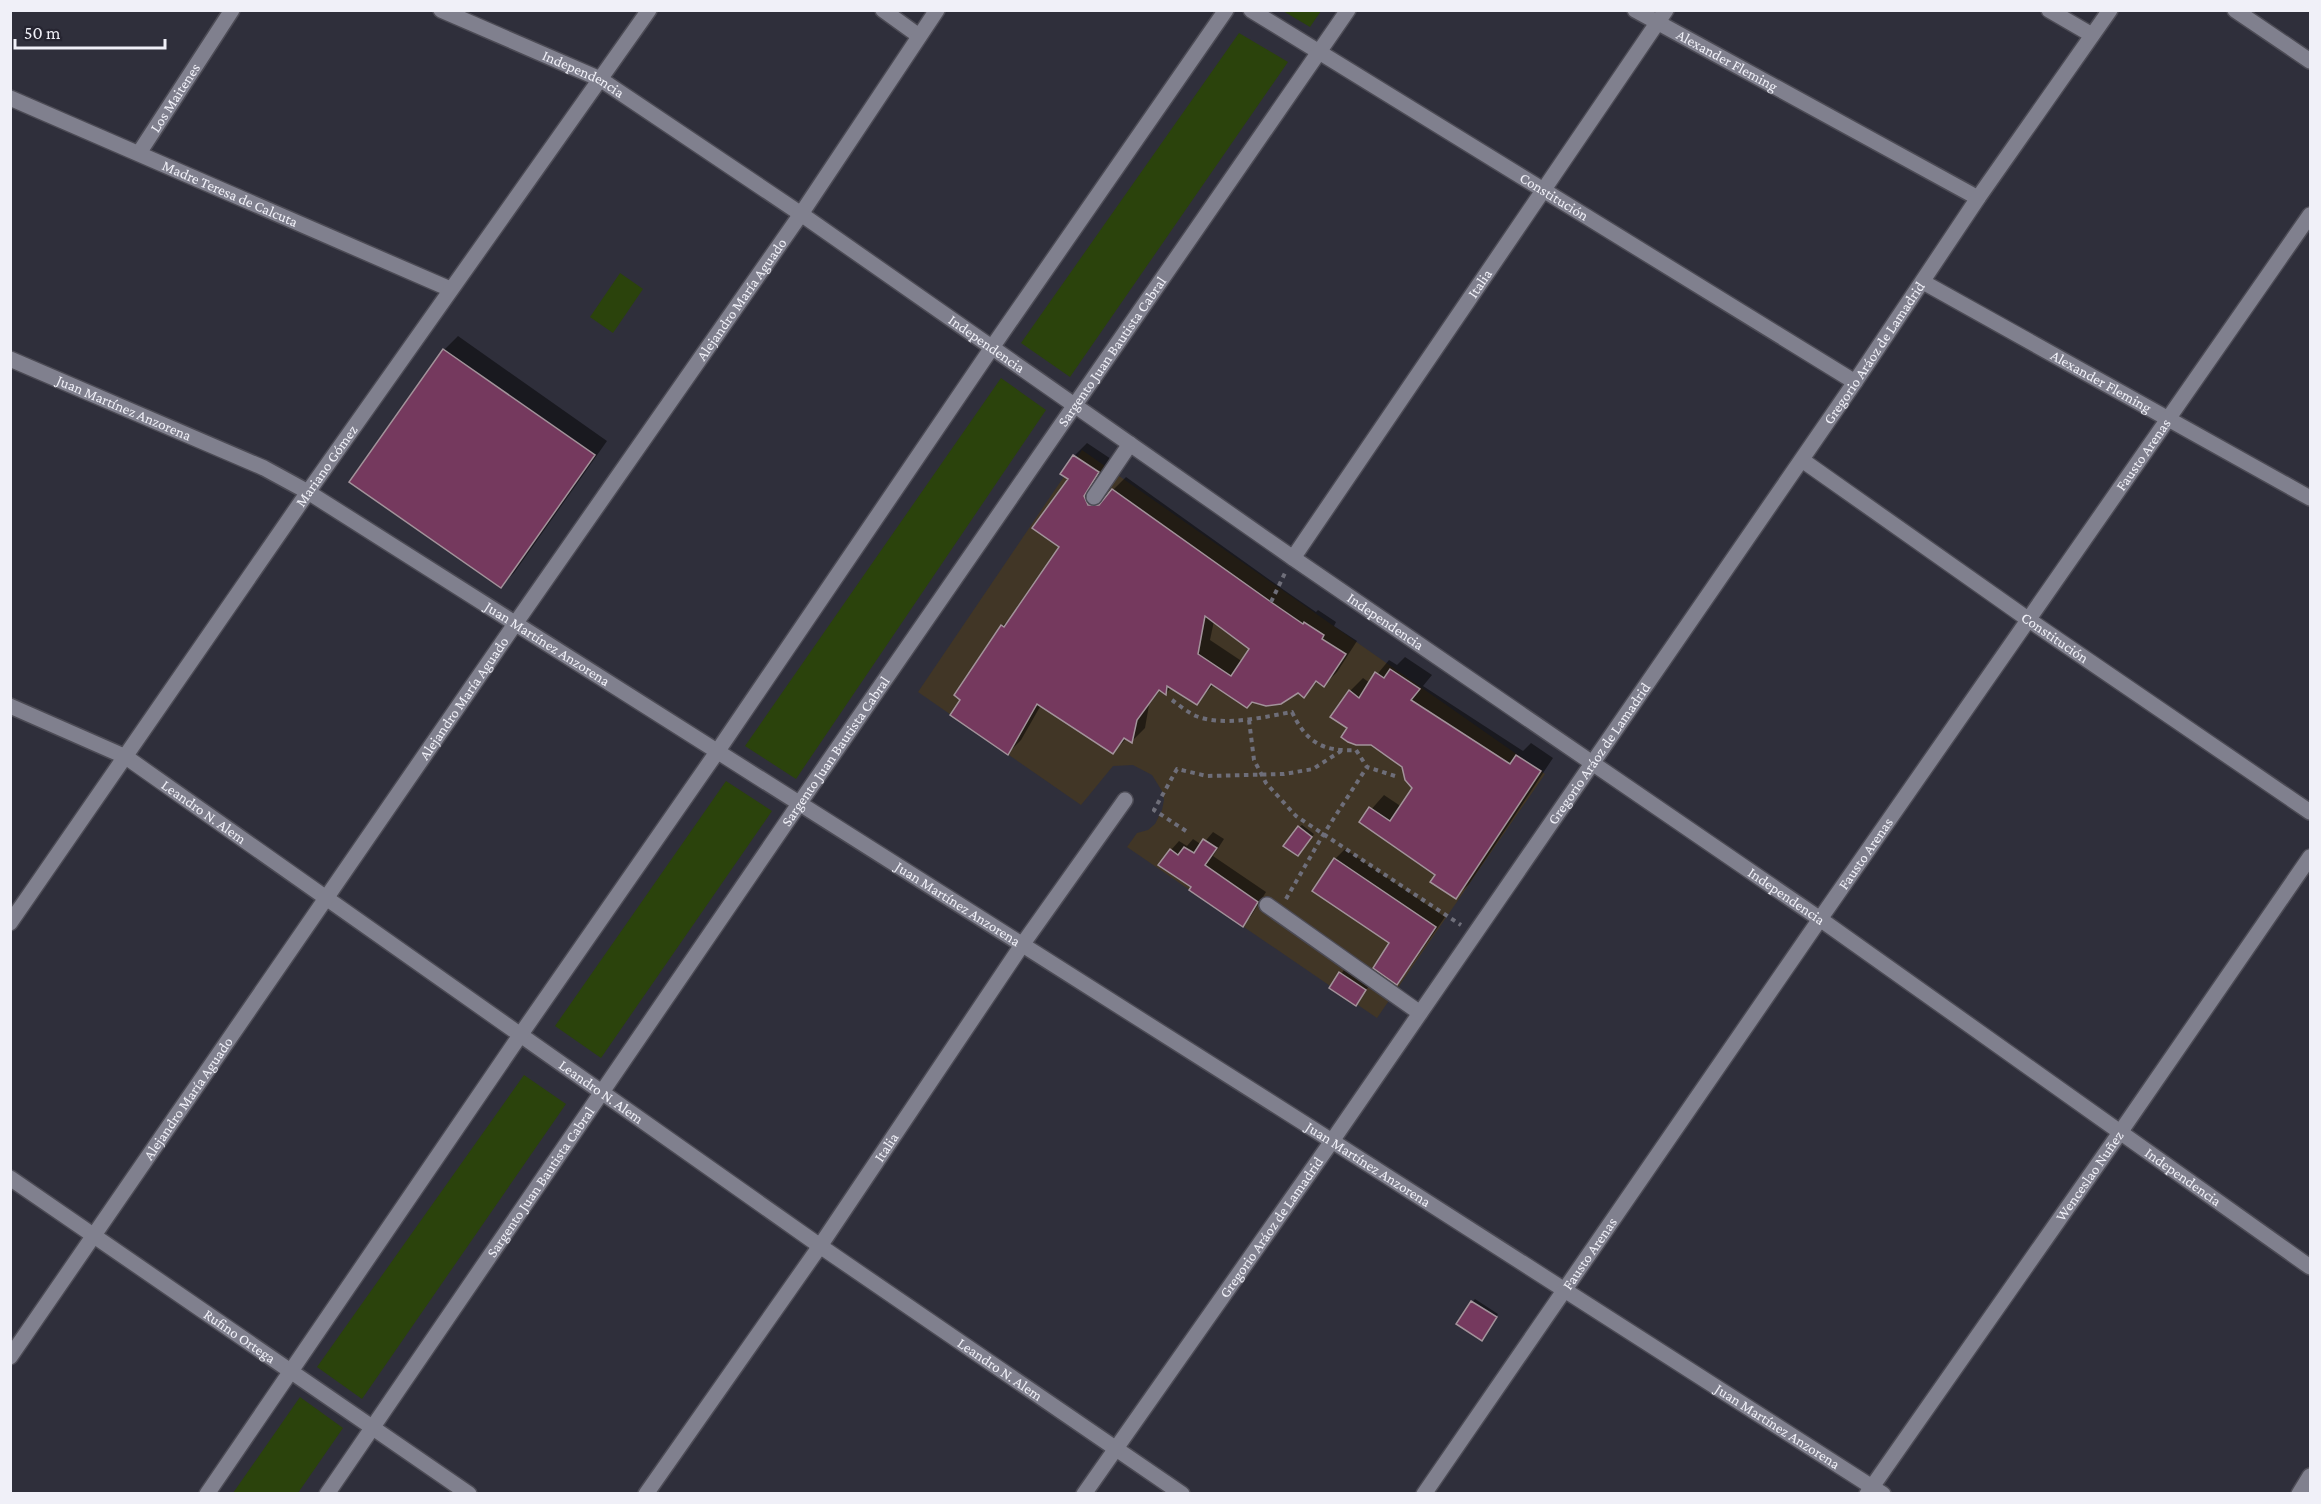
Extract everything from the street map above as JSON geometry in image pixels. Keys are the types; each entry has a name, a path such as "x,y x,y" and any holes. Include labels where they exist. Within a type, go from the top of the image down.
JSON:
{"street":[{"name":"Los Maitenes","path":"139,153 232,10"},
{"name":"Independencia","path":"441,10 600,79 801,214 993,346 1293,558 1820,919 2310,1268"},
{"name":"Mariano Gómez","path":"10,923 450,289 649,10"},
{"path":"883,10 919,36"},
{"name":"Alejandro María Aguado","path":"10,1357 96,1235 326,897 801,214 937,10"},
{"path":"207,1494 993,346 1226,10"},
{"name":"Constitución","path":"1251,10 1855,382"},
{"name":"Sargento Juan Bautista Cabral","path":"327,1494 799,804 1348,10"},
{"name":"Alexander Fleming","path":"1635,10 1662,17 1978,198"},
{"path":"2049,10 2092,35"},
{"name":"Gregorio Aráoz de Lamadrid","path":"1084,1494 1332,1141 1802,460 1978,198 2110,10"},
{"path":"2235,10 2310,61"},
{"name":"Italia","path":"1293,558 1662,17"},
{"name":"Madre Teresa de Calcuta","path":"10,98 450,289"},
{"name":"Fausto Arenas","path":"1424,1494 1820,919 2310,215"},
{"name":"Alexander Fleming","path":"1923,282 2310,498"},
{"name":"Juan Martínez Anzorena","path":"10,359 264,468 308,492 1332,1141 1874,1491"},
{"path":"1094,497 1130,444"},
{"name":"Constitución","path":"1802,460 2029,620 2310,812"},
{"name":"Leandro N. Alem","path":"10,706 126,757 820,1246 1182,1494"},
{"name":"Italia","path":"646,1494 820,1246 1022,945 1125,800"},
{"name":"Wenceslao Nuñez","path":"1874,1491 2310,857"},
{"path":"1273,909 1420,1013"},
{"name":"Rufino Ortega","path":"10,1178 291,1369 469,1494"},
{"path":"2299,1494 2310,1476"}],"path":[{"path":"1271,602 1293,558"},
{"path":"1172,700 1194,715 1207,719 1250,720 1292,712 1297,724 1310,739 1322,747 1341,751 1356,750 1367,767 1395,776"},
{"path":"1250,720 1254,760 1266,783 1296,816 1474,934"},
{"path":"1186,831 1154,810 1177,769 1207,776 1263,776 1313,769 1341,751"},
{"path":"1273,909 1367,767"}],"shaded area":[{"path":"1082,450 1545,774 1377,1018 1127,847 1137,833 1148,830 1155,824 1162,810 1164,800 1162,791 1152,775 1133,765 1113,766 1081,805 918,692"}],"green space":[{"path":"1283,11 1321,11 1310,27"},
{"path":"1239,33 1288,62 1070,377 1021,343"},
{"path":"620,273 643,289 613,333 590,317"},
{"path":"1001,378 1046,410 796,779 745,746"},
{"path":"726,781 772,811 601,1058 555,1026"},
{"path":"524,1075 566,1104 362,1399 317,1367"},
{"path":"300,1397 343,1428 298,1493 233,1493"}],"building":[{"path":"443,349 595,455 501,588 349,482"},
{"path":"1073,455 1099,472 1084,496 1088,505 1099,505 1112,489 1271,602 1324,635 1322,639 1346,654 1324,687 1316,681 1304,698 1298,693 1281,704 1266,706 1252,702 1247,708 1211,684 1197,705 1167,686 1166,695 1159,690 1137,720 1132,743 1124,738 1113,754 1037,704 1008,755 950,715 960,700 954,695 1001,625 1004,627 1059,547 1032,528 1068,479 1060,474","holes":["1205,616 1249,649 1231,676 1198,654"]},
{"path":"1390,669 1420,689 1411,700 1510,764 1516,755 1541,771 1456,899 1430,882 1435,875 1359,822 1369,807 1390,821 1412,788 1405,780 1402,767 1371,745 1356,745 1348,742 1341,737 1347,728 1330,717 1349,690 1359,698 1375,672 1384,678"},
{"path":"1298,826 1312,837 1298,856 1283,846"},
{"path":"1203,839 1217,848 1205,865 1258,902 1243,927 1189,890 1191,887 1158,865 1170,849 1178,855 1184,847 1194,853"},
{"path":"1334,858 1436,927 1397,985 1373,968 1389,943 1312,891"},
{"path":"1339,972 1366,990 1356,1006 1329,988"},
{"path":"1471,1301 1497,1317 1482,1341 1456,1324"}]}
